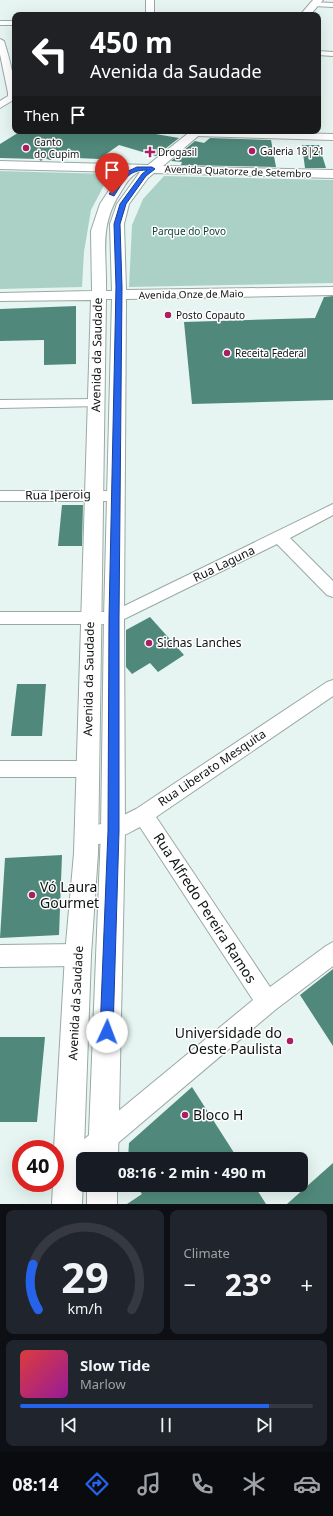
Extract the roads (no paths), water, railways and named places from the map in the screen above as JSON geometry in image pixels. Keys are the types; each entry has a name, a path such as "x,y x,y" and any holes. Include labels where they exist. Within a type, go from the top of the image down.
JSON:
{"street":[{"path":"150,0 150,12"},
{"path":"308,12 316,2 333,5"},
{"path":"0,23 12,23"},
{"path":"0,105 12,98 12,93 3,65 3,47"},
{"path":"321,53 333,54"},
{"name":"Avenida da Saudade","path":"67,1204 78,955 86,836 96,403 117,224 123,204 144,175 195,134"},
{"path":"251,134 333,137"},
{"name":"Avenida Quatorze de Setembro","path":"0,165 333,174"},
{"name":"Avenida da Saudade","path":"103,1149 114,831 114,618 116,496 109,296 98,231 106,204 126,174 137,168"},
{"name":"Avenida Onze de Maio","path":"0,297 333,291"},
{"path":"0,404 96,403"},
{"name":"Rua Iperoig","path":"0,496 116,496"},
{"name":"Rua Laguna","path":"114,618 279,538 333,509"},
{"path":"279,538 333,591"},
{"path":"0,618 114,618"},
{"name":"Rua Liberato Mesquita","path":"86,836 114,831 143,814 333,687"},
{"path":"0,769 88,769"},
{"name":"Rua Alfredo Pereira Ramos","path":"143,814 266,1002"},
{"path":"68,1169 103,1149 266,1002 333,953"},
{"path":"0,956 78,955"},
{"path":"102,1192 102,1204"}],"place":[{"name":"Canto do Cupim","path":"26,148"},
{"name":"Galeria 18|21","path":"252,151"},
{"name":"Drogasil","path":"150,152"},
{"name":"Posto Copauto","path":"168,315"},
{"name":"Receita Federal","path":"227,353"},
{"name":"Sichas Lanches","path":"149,643"},
{"name":"Vó Laura Gourmet","path":"32,895"},
{"name":"Universidade do Oeste Paulista","path":"290,1041"},
{"name":"Bloco H","path":"185,1115"}],"park label":[{"name":"Parque do Povo","path":"189,231"}]}
